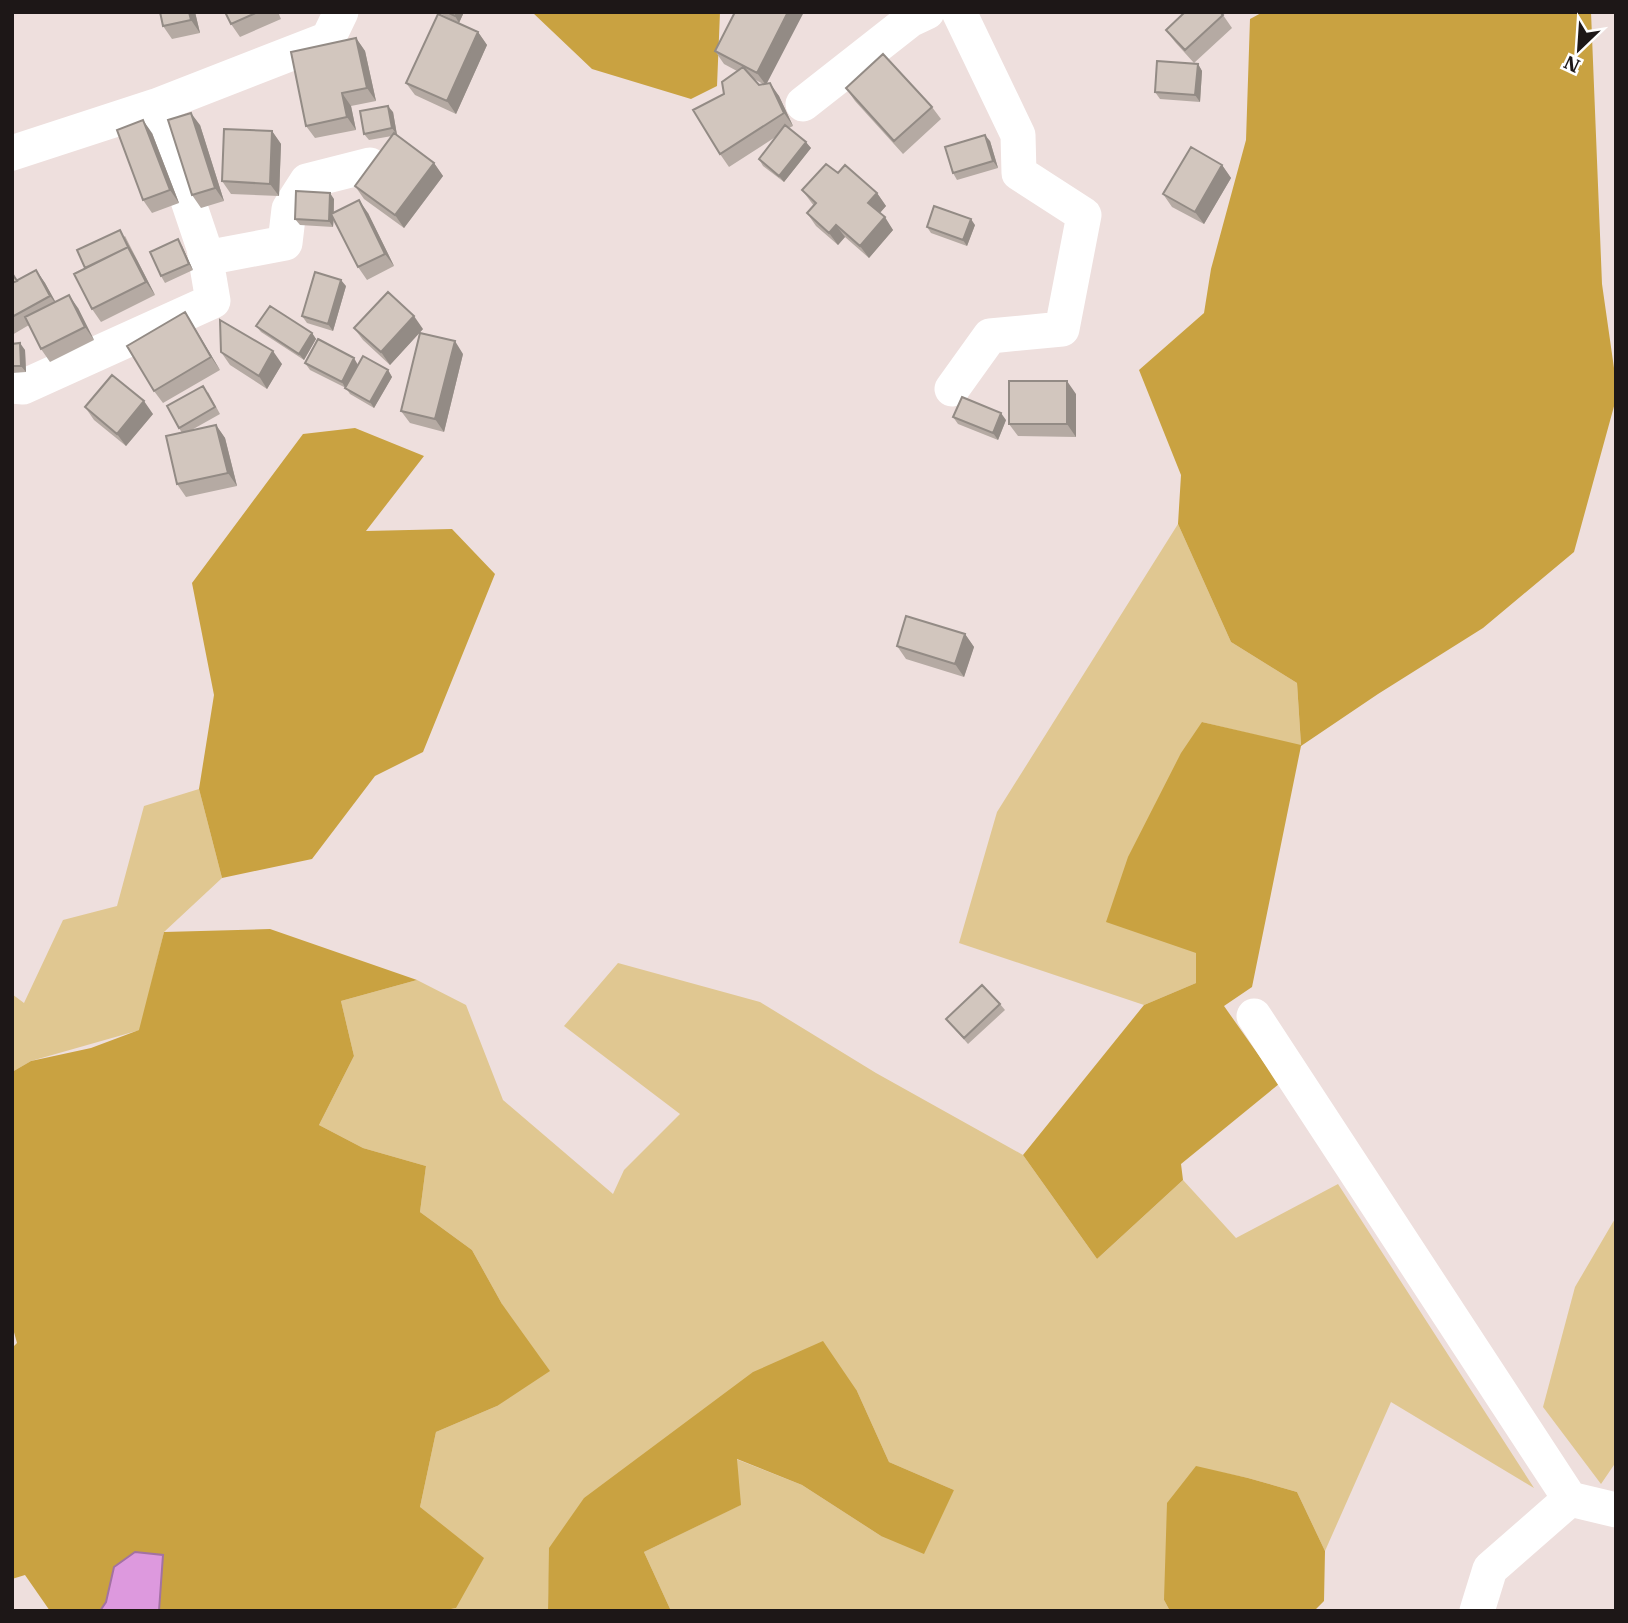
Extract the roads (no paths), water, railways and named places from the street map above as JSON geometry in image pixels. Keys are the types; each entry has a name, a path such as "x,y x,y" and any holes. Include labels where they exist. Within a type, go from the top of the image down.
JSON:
{"street":[{"path":"12,153 156,106 328,39 341,12"},
{"path":"803,104 910,20 927,12"},
{"path":"952,389 990,336 1062,329 1084,215 1019,173 1018,135 959,12"},
{"path":"12,386 23,387 213,301 206,258 156,106"},
{"path":"206,258 285,243 289,209 307,181 370,165"},
{"path":"1254,1016 1570,1499 1616,1510"},
{"path":"1477,1611 1490,1569 1570,1499"}]}
